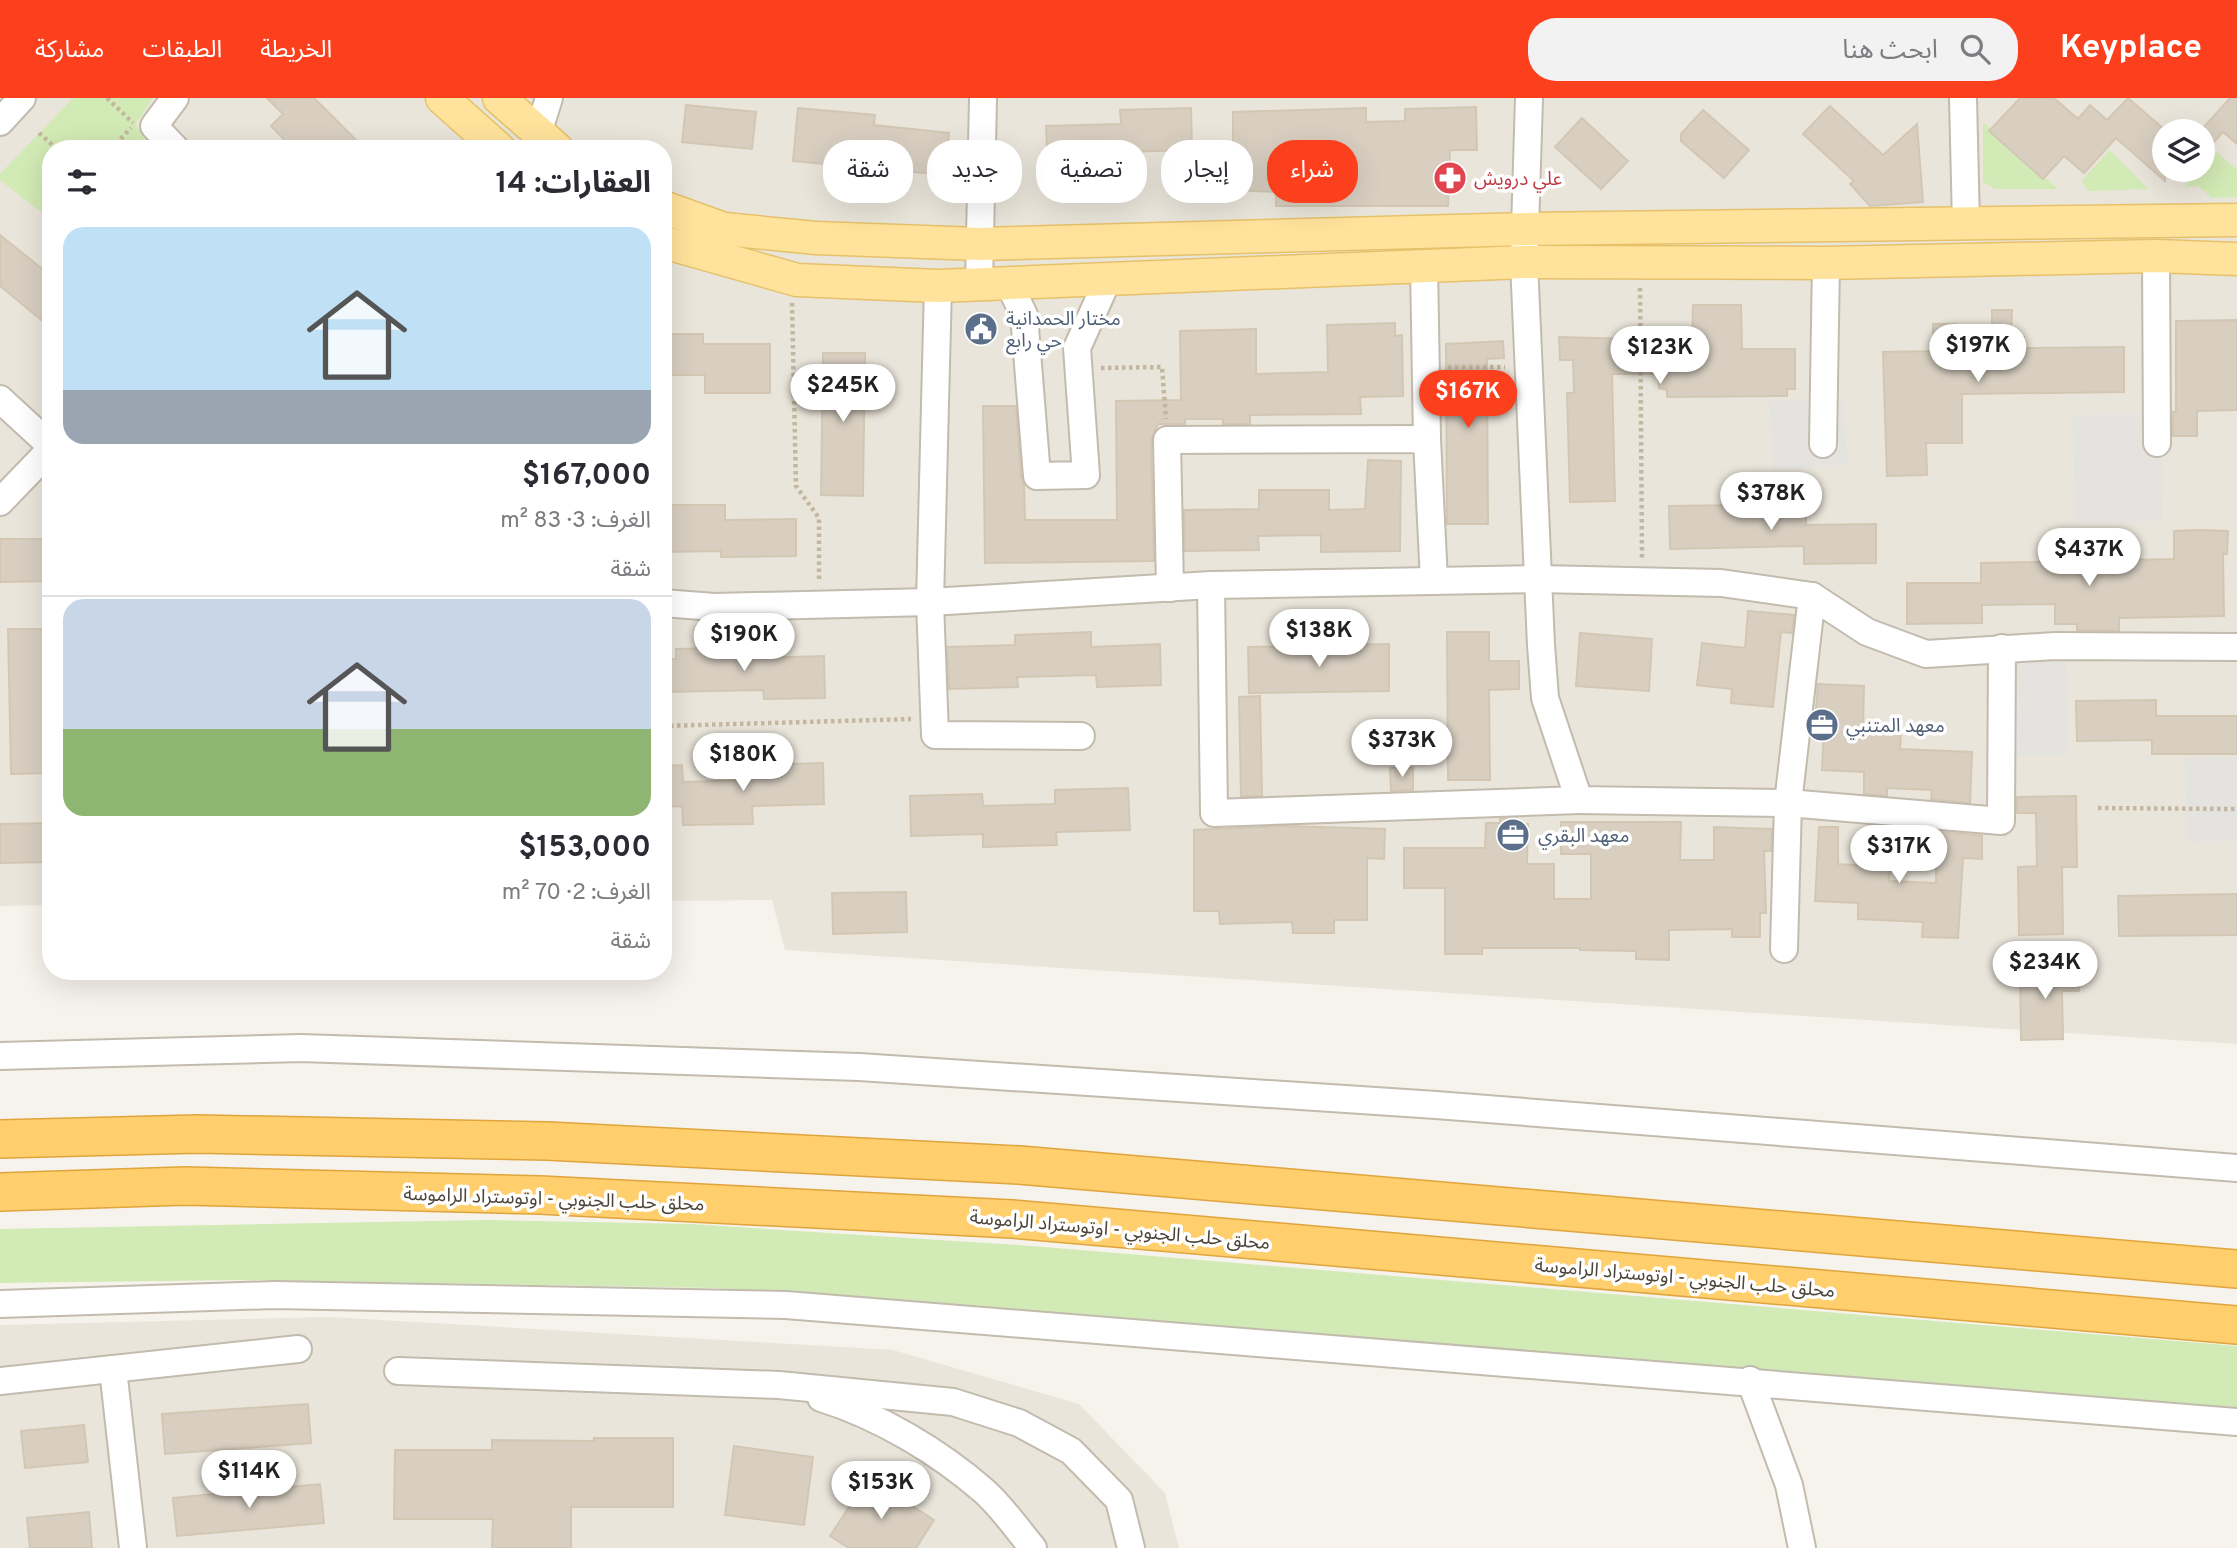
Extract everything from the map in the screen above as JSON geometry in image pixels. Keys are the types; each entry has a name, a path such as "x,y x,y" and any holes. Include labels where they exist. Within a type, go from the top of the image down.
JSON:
{"highway":[{"path":"0,1139 198,1134 547,1141 1018,1166 2237,1269"},
{"name":"محلق حلب الجنوبي - اوتوستراد الراموسة","path":"0,1192 185,1186 540,1195 1012,1219 2237,1325"}],"main road":[{"path":"442,98 489,140"},
{"path":"499,98 547,140"},
{"path":"672,210 724,229 816,238 979,244 1527,229 2237,220"},
{"path":"672,245 791,278 938,286 1524,262 1826,263 2156,256 2237,258"}],"street":[{"path":"0,122 22,98"},
{"path":"167,140 154,127 175,98"},
{"path":"548,140 549,98"},
{"path":"984,98 979,244 994,284 1024,315 1037,476 1086,475 1077,348 1108,279"},
{"path":"1529,98 1524,262 1545,698 1579,800"},
{"path":"1963,98 1966,224"},
{"path":"2156,256 2157,443"},
{"path":"1823,444 1826,263"},
{"path":"1424,266 1427,439 1434,581"},
{"path":"938,286 930,602 935,735 1081,736"},
{"path":"0,399 42,430"},
{"path":"1170,588 1167,440 1427,439"},
{"path":"0,502 42,441"},
{"path":"672,604 714,607 930,602 1211,585 1539,579 1721,583 1812,596 1867,632 1926,654 2002,648 2237,647"},
{"path":"1211,585 1214,813 1579,800 1788,803 2001,821 2002,648"},
{"path":"1784,949 1788,803 1812,596"},
{"path":"0,1056 301,1048 859,1068 1436,1105 2237,1168"},
{"path":"0,1304 274,1295 786,1305 1750,1380 2237,1422"},
{"path":"0,1381 298,1349"},
{"path":"113,1369 133,1548"},
{"path":"398,1371 779,1385 953,1402 1018,1423 1071,1451 1119,1500 1131,1548"},
{"path":"1750,1380 1790,1485 1802,1548"},
{"path":"779,1385 839,1404 934,1453 985,1492 1032,1548"}],"path":[{"path":"107,98 134,125 120,140"},
{"path":"39,133 47,140"},
{"path":"1640,262 1642,581"},
{"path":"791,278 796,486 819,518 818,604"},
{"path":"1079,369 1162,367 1167,440"},
{"path":"1426,368 1529,367"},
{"path":"672,726 935,718"},
{"path":"2098,808 2237,809"}],"shaded area":[{"path":"0,98 2237,98 2237,1044 785,950 772,900 672,901 672,140 42,140 42,905 0,906"},
{"path":"1842,396 1848,464 1774,470 1769,402"},
{"path":"2161,414 2162,521 2075,522 2073,415"},
{"path":"2066,661 2068,755 2009,756 2008,662"},
{"path":"2237,757 2237,841 2187,842 2185,758"},
{"path":"330,1317 893,1350 1079,1404 1165,1493 1179,1548 0,1548 0,1325"}],"green space":[{"path":"73,98 153,98 135,125 149,140 42,140 42,213 0,180 0,174"},
{"path":"1983,122 2058,189 1995,189 1983,182"},
{"path":"2110,150 2148,189 2089,191 2081,181"},
{"path":"2217,152 2237,170 2237,197 2212,198 2198,186 2184,187 2189,182 2215,182"},
{"path":"487,1220 690,1224 1032,1246 2237,1346 2237,1408 716,1288 242,1280 0,1283 0,1229"}],"building":[{"path":"267,98 314,98 356,140 284,140 271,126 283,114"},
{"path":"2020,98 2054,98 2078,119 2090,105 2107,120 2128,98 2152,119 2152,170 2116,138 2084,173 2064,156 2043,179 1989,131"},
{"path":"2230,98 2237,98 2237,144 2223,132 2215,141 2215,119 2211,119"},
{"path":"686,105 756,112 752,149 682,142"},
{"path":"1830,106 1883,155 1917,124 1923,202 1870,206 1850,184 1854,181 1803,134"},
{"path":"1476,107 1477,150 1450,150 1448,206 1276,206 1276,203 1358,203 1358,140 1267,140 1267,192 1253,191 1253,140 1233,140 1233,112 1366,108 1366,122 1405,121 1405,109"},
{"path":"798,108 875,115 874,125 949,133 948,140 927,140 927,173 913,172 913,140 823,140 823,164 793,161"},
{"path":"1191,108 1192,140 1161,140 1161,151 1147,151 1147,140 1047,140 1046,126 1121,124 1120,110"},
{"path":"1703,110 1749,150 1724,178 1681,141 1681,134"},
{"path":"1582,118 1628,161 1601,189 1555,147"},
{"path":"0,235 42,269 42,321 0,286"},
{"path":"1693,305 1741,305 1742,349 1795,349 1795,389 1787,389 1787,396 1667,397 1667,390 1659,388 1658,374 1612,374 1615,501 1570,502 1567,393 1574,393 1573,360 1560,360 1559,337 1633,339 1632,350 1692,349"},
{"path":"1992,310 2012,310 2011,337 2024,337 2024,348 2124,347 2124,392 1962,394 1962,443 1926,443 1927,475 1887,476 1883,352 1933,351 1933,324 1956,324 1956,338 1992,337"},
{"path":"2237,320 2237,410 2197,411 2197,436 2173,436 2173,412 2176,412 2176,321"},
{"path":"1395,323 1395,336 1402,335 1403,396 1360,397 1361,414 1250,415 1250,424 1223,424 1223,419 1185,419 1185,424 1158,424 1151,440 1154,561 985,563 983,406 1016,406 1025,520 1117,520 1116,401 1181,400 1180,331 1256,329 1256,374 1328,372 1327,325"},
{"path":"672,334 703,334 703,344 770,344 770,393 705,393 705,375 672,375"},
{"path":"1503,341 1504,358 1487,359 1488,524 1447,524 1446,344"},
{"path":"823,353 865,353 863,496 821,495"},
{"path":"1368,460 1401,461 1400,551 1321,552 1321,535 1258,536 1259,550 1185,551 1184,510 1259,509 1259,490 1329,490 1329,510 1365,509"},
{"path":"1806,504 1806,525 1876,524 1876,563 1804,564 1804,546 1670,549 1669,506"},
{"path":"672,505 725,505 725,520 796,519 796,556 721,557 721,551 672,552"},
{"path":"2174,531 2228,531 2227,554 2223,554 2224,616 2119,618 2119,631 2077,630 2077,624 2055,624 2055,604 1982,605 1982,623 1907,624 1907,583 1981,583 1981,563 2174,559"},
{"path":"0,539 42,539 42,581 0,582"},
{"path":"1748,611 1794,615 1792,633 1781,632 1773,707 1731,703 1732,689 1697,685 1702,643 1745,648"},
{"path":"8,629 42,629 42,773 11,774"},
{"path":"1091,632 1091,647 1160,644 1161,685 1097,687 1096,675 1017,677 1018,687 949,689 947,647 1015,645 1015,635"},
{"path":"1447,632 1489,632 1489,661 1519,661 1519,689 1489,690 1490,780 1448,780"},
{"path":"1580,633 1652,639 1649,691 1576,686"},
{"path":"1389,644 1389,691 1249,693 1248,647"},
{"path":"752,647 752,658 824,656 825,698 764,699 763,690 672,692 672,659 676,659 676,649"},
{"path":"1818,684 1864,686 1863,731 1901,733 1900,749 1972,752 1970,803 1931,799 1932,790 1887,788 1887,796 1864,794 1864,772 1822,770 1825,709 1816,709"},
{"path":"1260,696 1262,796 1241,796 1239,697"},
{"path":"2156,700 2156,716 2237,716 2237,754 2152,754 2152,740 2077,741 2076,701"},
{"path":"823,763 824,804 752,806 753,824 683,825 682,806 672,807 672,766 682,765 683,782 750,780 750,765"},
{"path":"1390,768 1413,768 1413,790 1391,791"},
{"path":"1128,788 1130,830 1056,832 1057,845 983,847 983,834 911,836 910,796 982,794 983,806 1055,804 1055,790"},
{"path":"2076,796 2077,867 2062,867 2063,934 2019,935 2018,867 2037,866 2036,813 2017,813 2017,797"},
{"path":"1517,818 1517,824 1528,824 1527,864 1554,864 1554,899 1591,899 1591,854 1561,854 1561,822 1681,822 1680,860 1714,860 1714,827 1772,829 1771,851 1764,851 1766,913 1760,913 1760,937 1732,937 1732,929 1669,930 1669,960 1636,959 1636,951 1580,948 1482,948 1482,954 1445,954 1445,888 1404,888 1404,848 1485,848 1486,823 1500,823 1500,819"},
{"path":"42,823 42,862 0,863 0,824"},
{"path":"1286,826 1385,829 1384,859 1367,858 1367,920 1334,920 1334,933 1293,933 1292,922 1220,924 1219,911 1194,911 1194,830"},
{"path":"1819,827 1838,827 1838,864 1890,867 1889,881 1936,883 1936,831 1982,836 1982,859 1963,858 1958,938 1922,937 1923,922 1858,919 1858,903 1815,901"},
{"path":"906,892 907,932 833,934 832,893"},
{"path":"2237,894 2237,935 2119,936 2118,896"},
{"path":"2079,967 2079,991 2062,991 2063,1039 2021,1040 2020,969"},
{"path":"308,1404 311,1443 165,1454 162,1414"},
{"path":"84,1425 88,1462 25,1468 21,1431"},
{"path":"594,1438 673,1438 673,1507 571,1507 571,1548 492,1548 493,1519 394,1519 395,1450 492,1450 492,1440 594,1441"},
{"path":"734,1446 813,1457 804,1525 725,1515"},
{"path":"868,1478 934,1520 916,1548 849,1548 830,1536"},
{"path":"320,1484 324,1523 177,1536 173,1498"},
{"path":"89,1512 92,1548 30,1548 27,1518"}],"place":[{"name":"علي درويش","path":"1450,178"},
{"name":"مختار الحمدانية حي رابع","path":"981,329"},
{"name":"معهد المتنبي","path":"1822,725"},
{"name":"معهد البقري","path":"1513,835"}]}
